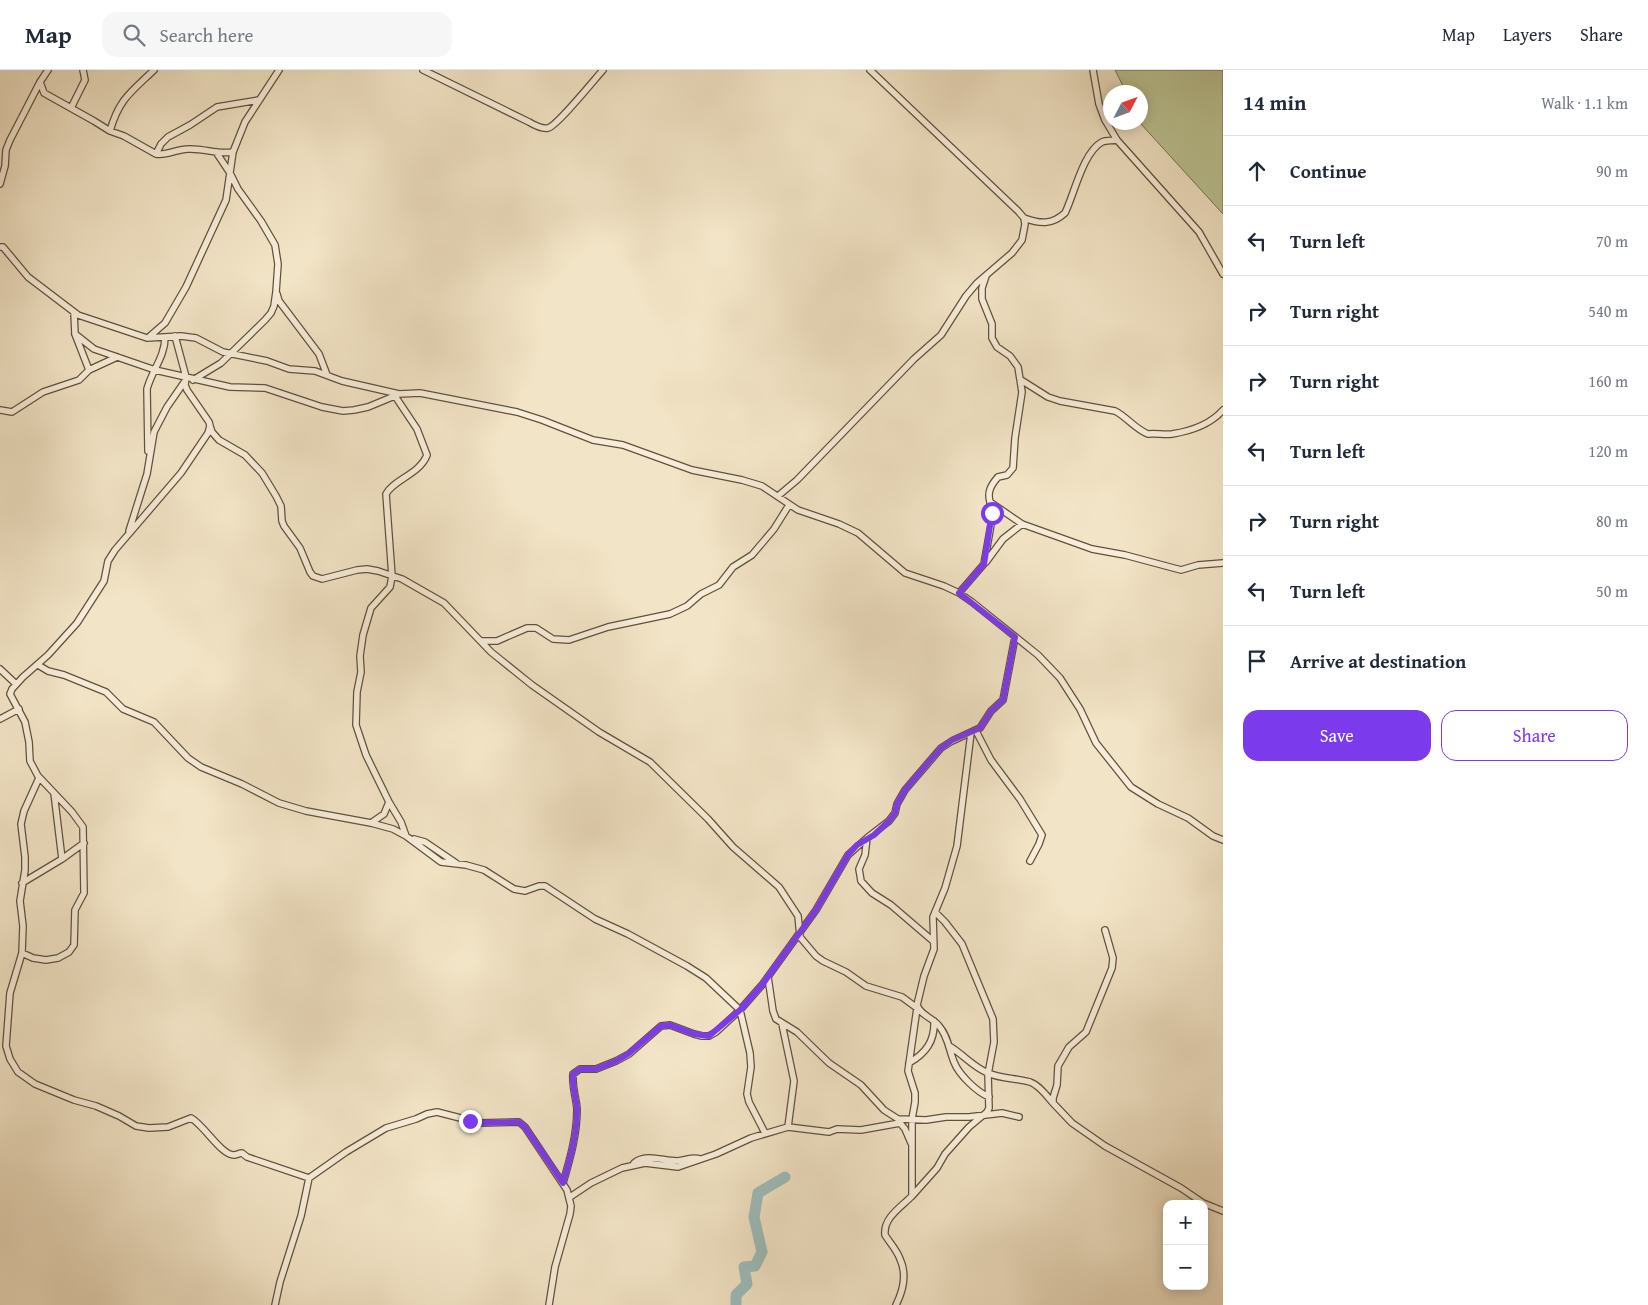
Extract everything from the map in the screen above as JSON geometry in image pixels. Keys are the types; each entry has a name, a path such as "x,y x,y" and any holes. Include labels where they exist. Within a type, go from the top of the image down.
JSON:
{"street":[{"path":"0,184 5,166 6,150 10,140 48,70"},
{"path":"71,108 85,80 83,70"},
{"path":"110,131 118,108 133,88 154,70"},
{"path":"147,338 159,330 165,323 186,287 224,205 233,152 245,122 279,70"},
{"path":"423,70 529,122 542,128 548,128 558,121 603,70"},
{"path":"778,496 797,480 914,358 940,335 966,296 1012,253 1022,240 1026,224 1024,218 870,70"},
{"path":"1093,70 1099,104 1105,120 1117,140 1199,232 1223,274"},
{"path":"40,82 44,93 110,131 124,136 156,154 161,155 180,149 225,154 233,152"},
{"path":"156,154 161,144 168,137 217,107 259,100"},
{"path":"1024,218 1042,223 1054,221 1060,217 1067,208 1080,174 1096,146 1104,141 1117,140"},
{"path":"193,380 215,367 271,313 276,292 278,264 275,245 216,152"},
{"path":"0,159 5,166"},
{"path":"0,247 3,247 28,277 74,313 147,338 175,336 196,338 215,349 230,354 267,361 288,369 315,371 397,395 417,429 427,455 420,465 405,479 390,488 386,494 392,576 390,587 371,608 363,635 357,692 356,725 366,755 408,837"},
{"path":"984,564 992,519 989,497 991,485 998,477 1007,475 1013,468 1015,438 1022,392 1018,367 1014,360 997,346 992,338 992,324 982,299 982,288 986,276"},
{"path":"276,292 279,301 319,354 327,375"},
{"path":"74,313 75,334 89,370"},
{"path":"75,334 94,349 186,379 230,387 265,388 309,404 343,411 368,407 397,395 420,393 517,412 593,440 623,446 692,470 762,486 789,505 858,533 905,573 930,580 959,593 1038,655 1060,678 1080,709 1096,743 1131,787 1158,804 1188,818 1213,836 1223,840"},
{"path":"175,336 187,390 212,432 219,440 245,455 266,479 281,506 284,526 300,548 310,572 314,576 322,579 367,569 402,579 444,604 491,652 546,695 599,732 650,762 708,819 733,847 779,888 798,916 799,934 802,942 823,962 838,967 866,986 902,997 934,1021 945,1035 958,1069 977,1091 989,1097"},
{"path":"149,465 147,389 165,351 165,337"},
{"path":"0,410 12,412 43,392 79,380 89,370 117,357"},
{"path":"128,536 149,465 151,448 158,423 186,379"},
{"path":"1021,380 1048,397 1060,401 1115,411 1148,434 1172,434 1198,427 1210,421 1223,410"},
{"path":"22,953 32,958 46,960 65,955 71,949 74,940 75,910 84,893 82,864 84,843 83,827 76,816 38,776 30,761 25,722 10,694 16,684 38,665 77,623 104,580 108,561 181,473 205,439 210,426"},
{"path":"990,502 1022,524 1104,552 1125,555 1176,569 1188,569 1198,565 1223,563"},
{"path":"482,641 497,641 527,628 536,628 553,639 569,640 608,627 670,614 687,606 701,594 719,585 733,567 752,555 774,529 789,505"},
{"path":"959,593 1004,539 1022,524"},
{"path":"563,1183 574,1146 576,1130 577,1109 572,1085 573,1074 580,1069 596,1069 616,1061 628,1054 661,1026 670,1025 694,1034 709,1036 740,1010 768,977 816,910 848,855 889,821 895,813 897,804 905,790 941,748 952,740 980,728 991,711 1003,700 1015,637"},
{"path":"38,665 48,671 64,675 106,692 123,710 154,722 188,758 208,771 242,784 292,808 393,829 408,837 441,862 484,870 514,889 525,891 538,886 550,888 595,919 628,934 706,978 740,1010 750,1052 751,1067 747,1094 749,1102 765,1133"},
{"path":"0,670 16,684"},
{"path":"0,719 19,708"},
{"path":"974,732 1042,835 1030,861"},
{"path":"912,1196 912,1120 915,1093 910,1078 909,1063 924,976 934,949 933,918 955,857 974,732"},
{"path":"38,776 38,781 24,810 21,824 25,857 20,901 23,926 22,953 10,993 3,1034 14,1066 24,1077 43,1088 96,1106 141,1128 168,1127 191,1118 227,1152 234,1155 242,1153 247,1157 308,1178"},
{"path":"54,793 62,860"},
{"path":"371,823 384,814 389,802"},
{"path":"867,838 865,856 859,869 861,880 872,892 891,905 933,941"},
{"path":"22,883 62,860 84,843"},
{"path":"896,1305 903,1285 903,1266 897,1253 885,1236 885,1226 888,1220 937,1168 945,1154 989,1108 988,1074 994,1042 993,1019 962,944 935,912"},
{"path":"1053,1103 1058,1066 1069,1047 1086,1032 1112,968 1113,958 1105,930"},
{"path":"768,977 776,1019 797,1032 829,1063 861,1085 884,1110 899,1121 912,1145"},
{"path":"909,1063 926,1050 933,1035 934,1021"},
{"path":"782,1024 794,1081 788,1127"},
{"path":"949,1046 988,1074 1006,1079 1030,1082 1039,1088 1072,1123 1105,1146 1181,1188 1203,1203 1223,1211"},
{"path":"275,1305 280,1282 301,1216 308,1178 329,1162 386,1128 437,1112 480,1123 519,1122 525,1127 563,1183 570,1197 570,1214 555,1266 549,1305"},
{"path":"570,1197 613,1172 645,1158 677,1161 692,1158 700,1159 765,1133 788,1127 828,1132 837,1129 861,1130 899,1121 926,1120 946,1116 1002,1114 1019,1117"}],"green space":[{"path":"1115,70 1223,70 1223,214 1146,130 1148,130 1148,85 1122,85"}],"waterway":[{"path":"736,1305 736,1295 747,1284 744,1267 755,1266 762,1252 754,1217 758,1193 785,1177"}],"route":[{"path":"470,1121 480,1123 513,1120 519,1122 525,1127 563,1183 574,1146 576,1130 577,1109 572,1085 573,1074 580,1069 596,1069 607,1066 628,1054 661,1026 670,1025 694,1034 709,1036 716,1032 752,998 816,910 848,855 857,845 874,835 889,821 895,813 897,804 905,790 941,748 952,740 980,728 991,711 1003,700 1015,637 959,593 984,564 992,513"}]}
